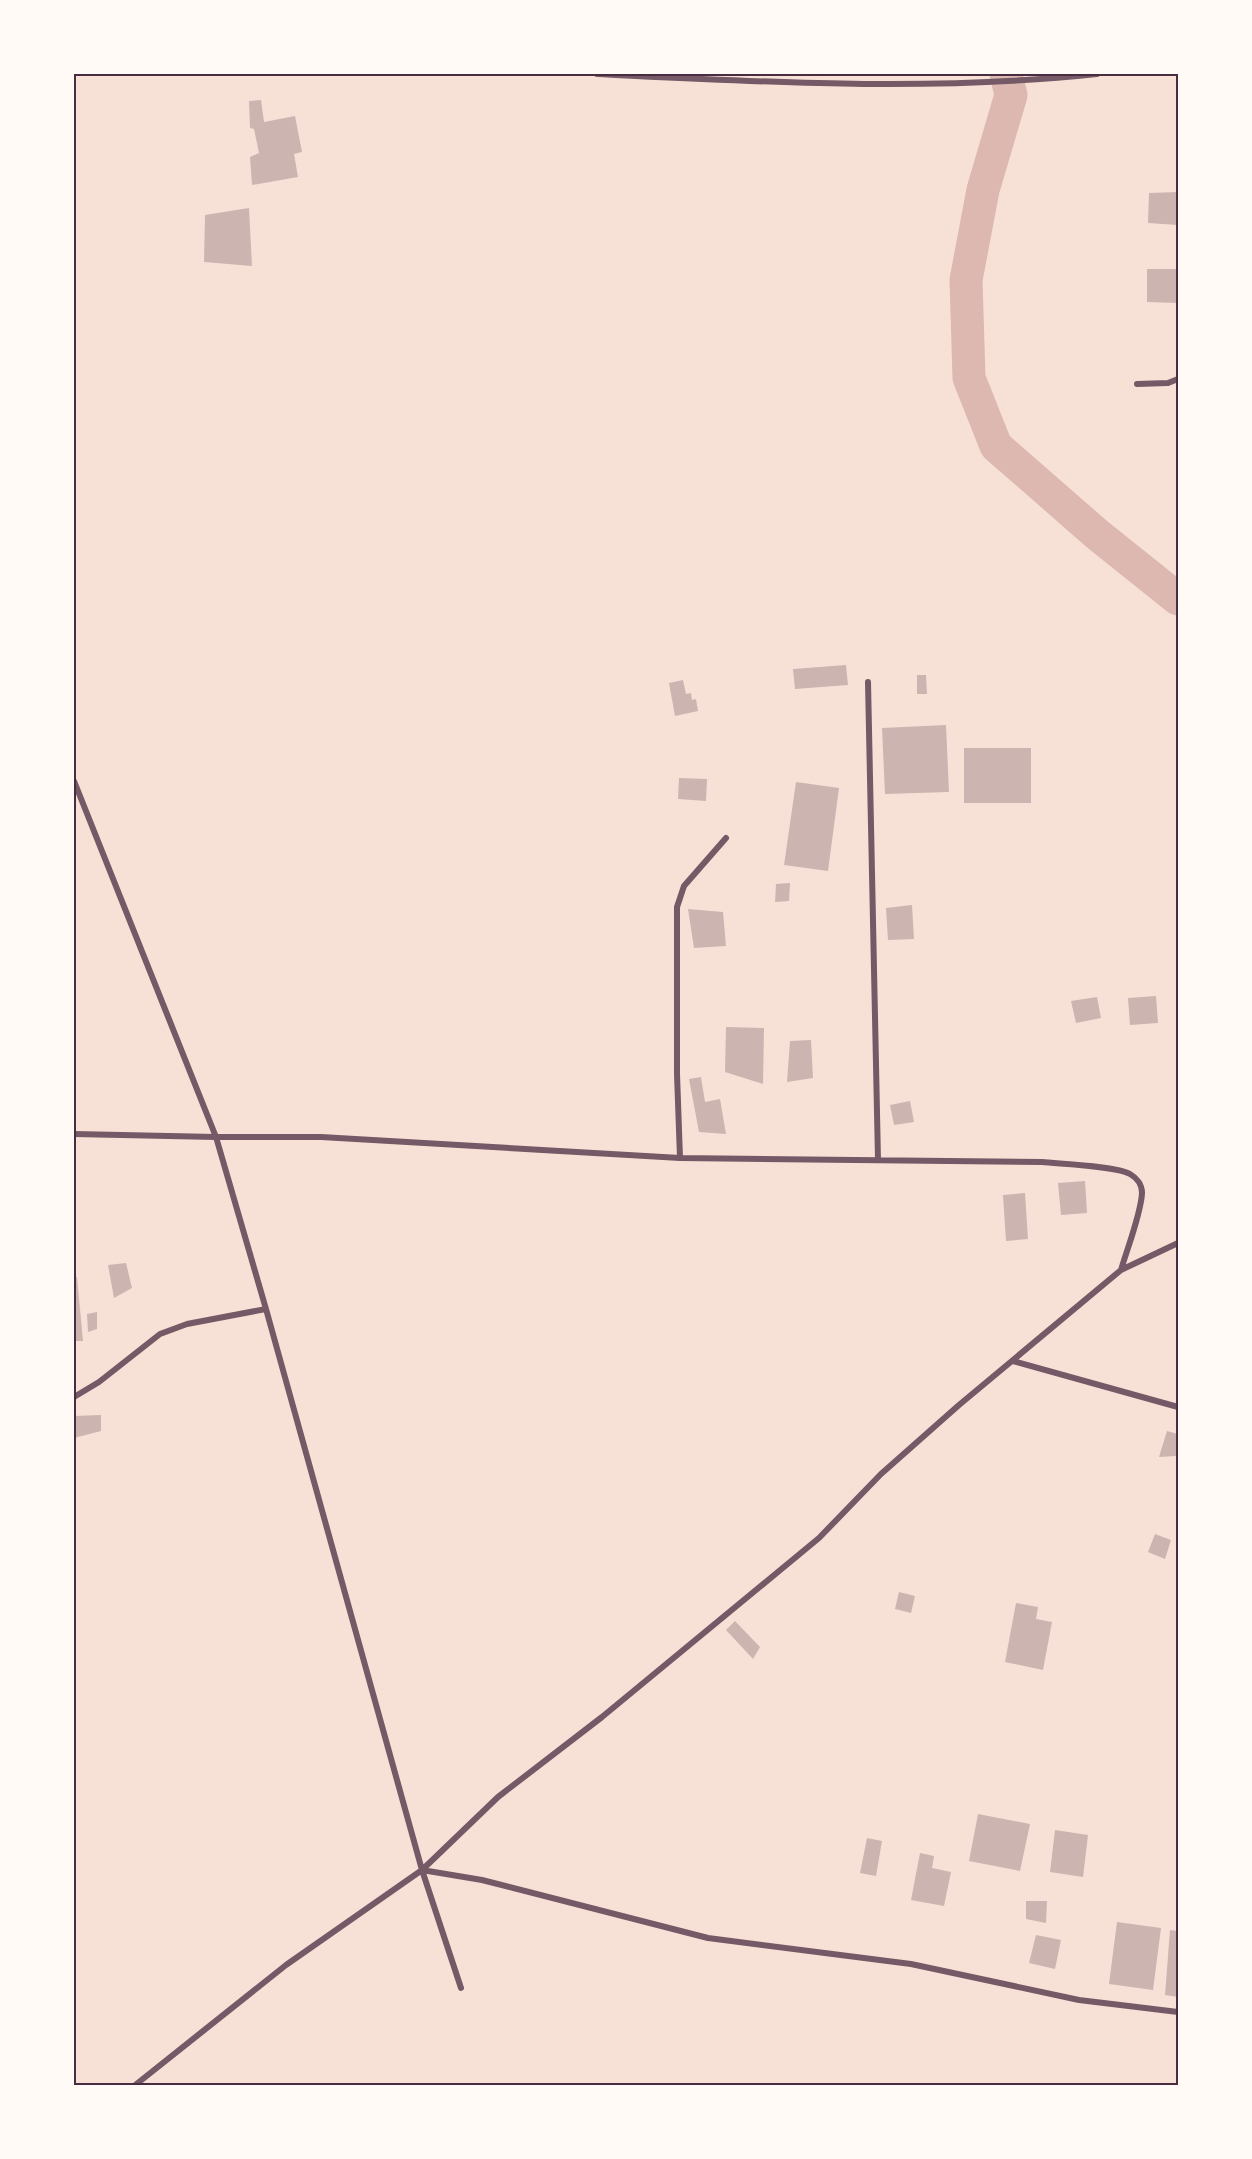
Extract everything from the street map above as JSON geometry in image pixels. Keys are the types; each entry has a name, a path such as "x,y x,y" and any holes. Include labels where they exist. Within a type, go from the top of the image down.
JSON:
{"street":[{"path":"597,74 904,86 1097,74"},
{"path":"1137,384 1168,383 1179,379"},
{"path":"868,682 878,1160"},
{"path":"74,781 216,1137 422,1870 461,1988"},
{"path":"680,1158 676,1043 677,907 684,886 726,838"},
{"path":"74,1134 321,1137 680,1158 1042,1162 1125,1172 1136,1179 1142,1193 1121,1270"},
{"path":"134,2085 286,1965 422,1870 498,1797 602,1717 819,1538 881,1474 959,1405 1121,1270 1179,1243"},
{"path":"74,1397 99,1382 160,1334 187,1324 266,1309"},
{"path":"1013,1361 1179,1407"},
{"path":"422,1870 482,1880 708,1938 911,1964 1079,2000 1179,2012"}],"building":[{"path":"261,100 264,122 295,116 302,152 294,154 298,177 252,185 250,157 259,153 254,129 250,128 249,101"},
{"path":"1178,192 1178,225 1148,223 1149,193"},
{"path":"249,208 252,266 204,262 205,215"},
{"path":"1147,269 1178,269 1178,303 1147,302"},
{"path":"846,665 848,685 795,689 793,669"},
{"path":"917,675 926,675 927,694 917,694"},
{"path":"683,680 686,694 691,693 692,700 696,699 698,711 675,716 669,683"},
{"path":"946,725 949,792 885,794 882,728"},
{"path":"964,748 1031,748 1031,803 964,803"},
{"path":"679,778 707,779 706,801 678,799"},
{"path":"796,782 839,788 828,871 784,865"},
{"path":"790,883 789,901 775,902 776,884"},
{"path":"912,905 914,939 888,940 886,908"},
{"path":"688,909 723,912 726,946 694,948"},
{"path":"1156,996 1158,1023 1130,1025 1128,998"},
{"path":"1097,997 1101,1018 1076,1023 1071,1001"},
{"path":"726,1027 764,1028 763,1084 725,1072"},
{"path":"811,1040 813,1078 787,1082 790,1041"},
{"path":"701,1077 705,1102 720,1099 726,1134 699,1132 689,1079"},
{"path":"910,1101 914,1122 894,1125 890,1105"},
{"path":"1085,1181 1087,1213 1061,1215 1058,1183"},
{"path":"1025,1193 1028,1239 1006,1241 1003,1195"},
{"path":"126,1263 132,1288 114,1298 108,1265"},
{"path":"74,1277 77,1277 83,1341 74,1341"},
{"path":"97,1312 97,1329 88,1332 87,1314"},
{"path":"101,1415 101,1431 74,1438 74,1416"},
{"path":"1167,1431 1178,1434 1176,1456 1159,1457"},
{"path":"1155,1534 1171,1540 1165,1559 1148,1552"},
{"path":"899,1592 915,1596 911,1613 895,1609"},
{"path":"1016,1603 1038,1607 1036,1619 1052,1622 1043,1670 1005,1662"},
{"path":"735,1621 760,1647 753,1659 726,1630"},
{"path":"978,1814 1030,1824 1020,1871 969,1861"},
{"path":"1055,1830 1088,1835 1083,1877 1050,1872"},
{"path":"867,1838 882,1841 876,1876 860,1873"},
{"path":"920,1853 934,1856 932,1868 951,1872 944,1906 911,1900"},
{"path":"1026,1901 1047,1901 1046,1923 1026,1919"},
{"path":"1117,1922 1161,1928 1153,1990 1109,1984"},
{"path":"1170,1930 1178,1931 1178,1997 1165,1995"},
{"path":"1036,1935 1061,1940 1055,1969 1029,1963"}],"waterway":[{"path":"1006,74 1011,95 983,190 966,280 969,378 996,446 1098,535 1178,599"}]}
